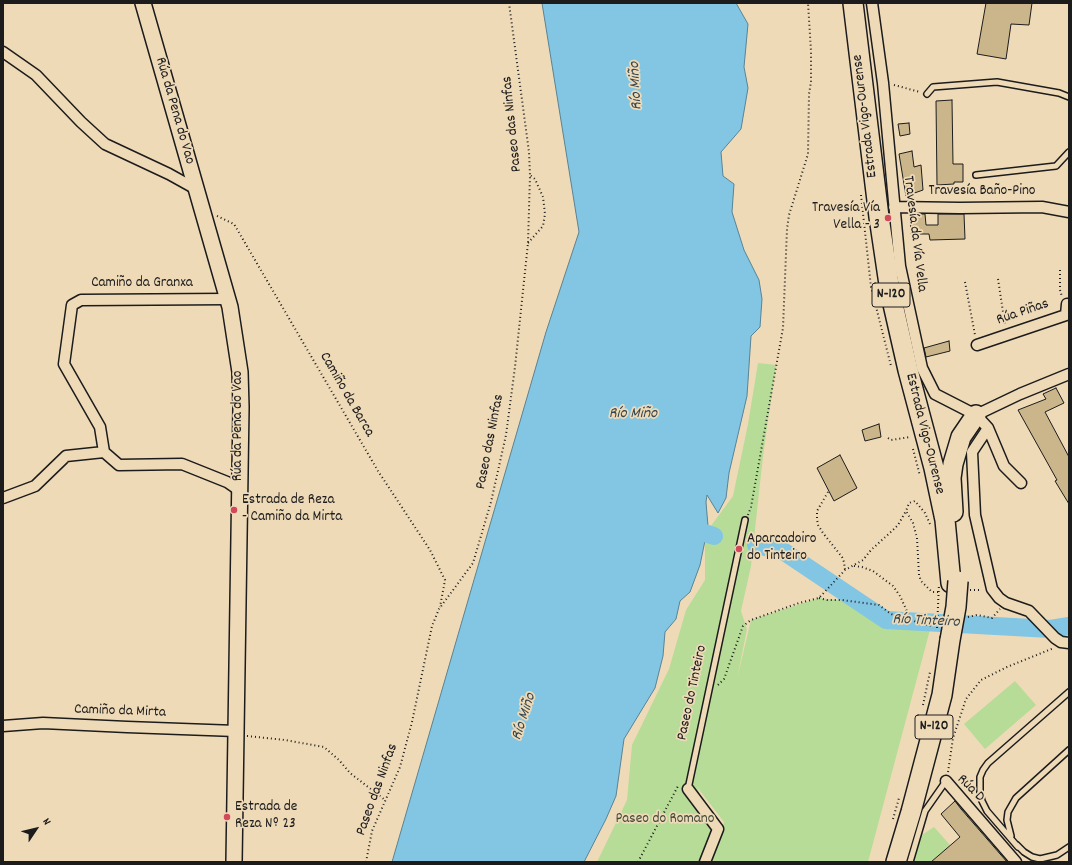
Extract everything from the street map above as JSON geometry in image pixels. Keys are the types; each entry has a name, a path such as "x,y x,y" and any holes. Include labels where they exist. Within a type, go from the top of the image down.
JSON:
{"highway":[{"name":"Estrada Vigo-Ourense","path":"853,3 871,160 890,291 908,370 934,468 945,520 953,586 943,636 942,695 918,811 896,862"},
{"path":"953,586 956,535 952,504 951,478 953,464 961,437 982,422"},
{"name":"N-120","path":"901,862 918,811"}],"main road":[{"name":"Rúa da Pena do Vao","path":"143,3 230,307 240,372 240,491 234,862"}],"street":[{"name":"Travesía da Vía Vella","path":"872,3 882,83 900,266 922,368 935,394 982,422"},
{"path":"3,52 36,74 81,122 105,144 169,174 196,189"},
{"name":"Travesía Baño-Pino","path":"894,207 1042,207 1069,212"},
{"name":"Camiño da Granxa","path":"104,452 100,427 64,364 72,305 81,300 227,299"},
{"name":"Rúa Piñas","path":"977,344 1066,314 1068,304"},
{"path":"1065,642 1055,638 1029,611 1006,603 999,598 992,589 975,515 972,452 982,422 1020,394 1069,374"},
{"path":"982,422 1004,466 1021,483"},
{"path":"3,498 35,486 66,456 104,452 119,465 182,464 227,482 240,491"},
{"name":"Camiño da Mirta","path":"3,726 43,723 236,733"},
{"name":"Rúa D","path":"946,781 1016,862"},
{"path":"688,789 718,828 705,862"}],"lane":[{"path":"927,94 933,87 997,82 1059,93 1069,97"},
{"path":"976,175 1056,166 1069,152"},
{"name":"Paseo do Tinteiro","path":"688,789 745,520"},
{"path":"1069,692 988,763 980,777 980,793 987,811 1018,847 1032,857 1040,859 1057,856 1069,847"},
{"path":"1018,847 1008,828 1007,820 1010,806 1016,798 1069,750"},
{"name":"Rúa D","path":"910,862 918,811 946,781"}],"path":[{"name":"Paseo das Ninfas","path":"366,862 372,831 400,767 412,722 432,626 440,609 473,563 491,502 506,435 515,367 528,243 530,175 529,152 509,3"},
{"path":"745,520 751,507 783,328 787,229 793,203 808,154 808,109 811,82 811,51 808,3"},
{"path":"882,83 927,94"},
{"path":"528,243 543,226 545,214 543,197 535,179 530,175"},
{"name":"Camiño da Barca","path":"202,209 234,224 378,471 430,550 445,580 440,609"},
{"path":"1060,270 1060,290 1063,300 1068,304"},
{"path":"998,279 1007,334"},
{"path":"965,282 977,344"},
{"path":"888,438 891,440 910,437"},
{"path":"828,492 817,511 816,519 823,533 842,557 845,570"},
{"path":"820,598 845,570 863,560 871,550 894,530 906,511 909,503 915,501 925,513 931,525"},
{"path":"906,511 913,523 917,538 918,575 921,581 932,592 953,586 992,589"},
{"path":"853,566 874,571 893,586 900,596 912,620"},
{"path":"943,636 953,586"},
{"path":"707,697 724,679 743,626 751,620 799,603 820,598 879,605 891,614 931,626 939,624"},
{"path":"962,618 977,615 992,618 1006,603"},
{"path":"946,781 953,738 966,699 981,680 1006,667 1057,647 1065,642"},
{"path":"923,708 930,670"},
{"path":"236,733 324,747 339,760 350,773 385,800"},
{"path":"638,862 679,785 688,789"},
{"path":"891,825 899,796"}],"green space":[{"name":"Paseo do Romano","path":"758,363 776,365 763,456 751,566 741,611 747,629 737,679 751,620 819,598 853,602 885,627 931,626 868,862 712,862 724,822 697,787 705,805 708,824 713,837 702,862 597,862 627,800 632,745 669,669 686,610 705,580 705,534 733,496 748,424"},
{"path":"1015,681 1036,705 985,749 964,724"},
{"path":"934,827 950,845 931,862 910,862 917,838"}],"water":[{"name":"Río Miño","path":"542,3 736,3 748,24 744,67 748,88 741,129 721,152 723,176 734,184 732,212 744,250 759,280 762,299 760,327 751,336 747,396 729,473 726,498 718,513 707,495 706,502 708,526 700,565 690,592 680,601 676,619 665,632 663,656 655,688 624,739 616,796 584,862 392,862 546,332 579,232"}],"building":[{"path":"986,3 1032,3 1029,25 1011,24 1006,59 977,54"},
{"path":"952,100 953,164 963,164 963,182 937,185 936,101"},
{"path":"909,123 910,134 900,136 898,124"},
{"path":"912,151 914,167 921,165 923,190 906,196 899,154"},
{"path":"910,214 925,214 926,225 938,225 938,214 964,214 965,239 930,240 929,234 911,234"},
{"path":"949,341 950,351 926,357 924,348"},
{"path":"1056,388 1064,403 1045,412 1069,457 1069,504 1055,481 1057,480 1018,410 1046,399 1043,394"},
{"path":"879,424 881,437 865,441 862,430"},
{"path":"840,455 857,488 834,501 817,468"},
{"path":"955,801 1007,862 931,862 960,837 941,814"}],"waterway":[{"name":"Río Tinteiro","path":"683,526 714,536"},
{"name":"Río Tinteiro","path":"756,545 783,551 886,620 1050,629 1069,626"}],"place":[{"name":"Travesía Vía Vella - 3","path":"888,218"},
{"name":"Estrada de Reza - Camiño da Mirta","path":"234,510"},
{"name":"Aparcadoiro do Tinteiro","path":"739,549"},
{"name":"Estrada de Reza Nº 23","path":"227,817"}]}
